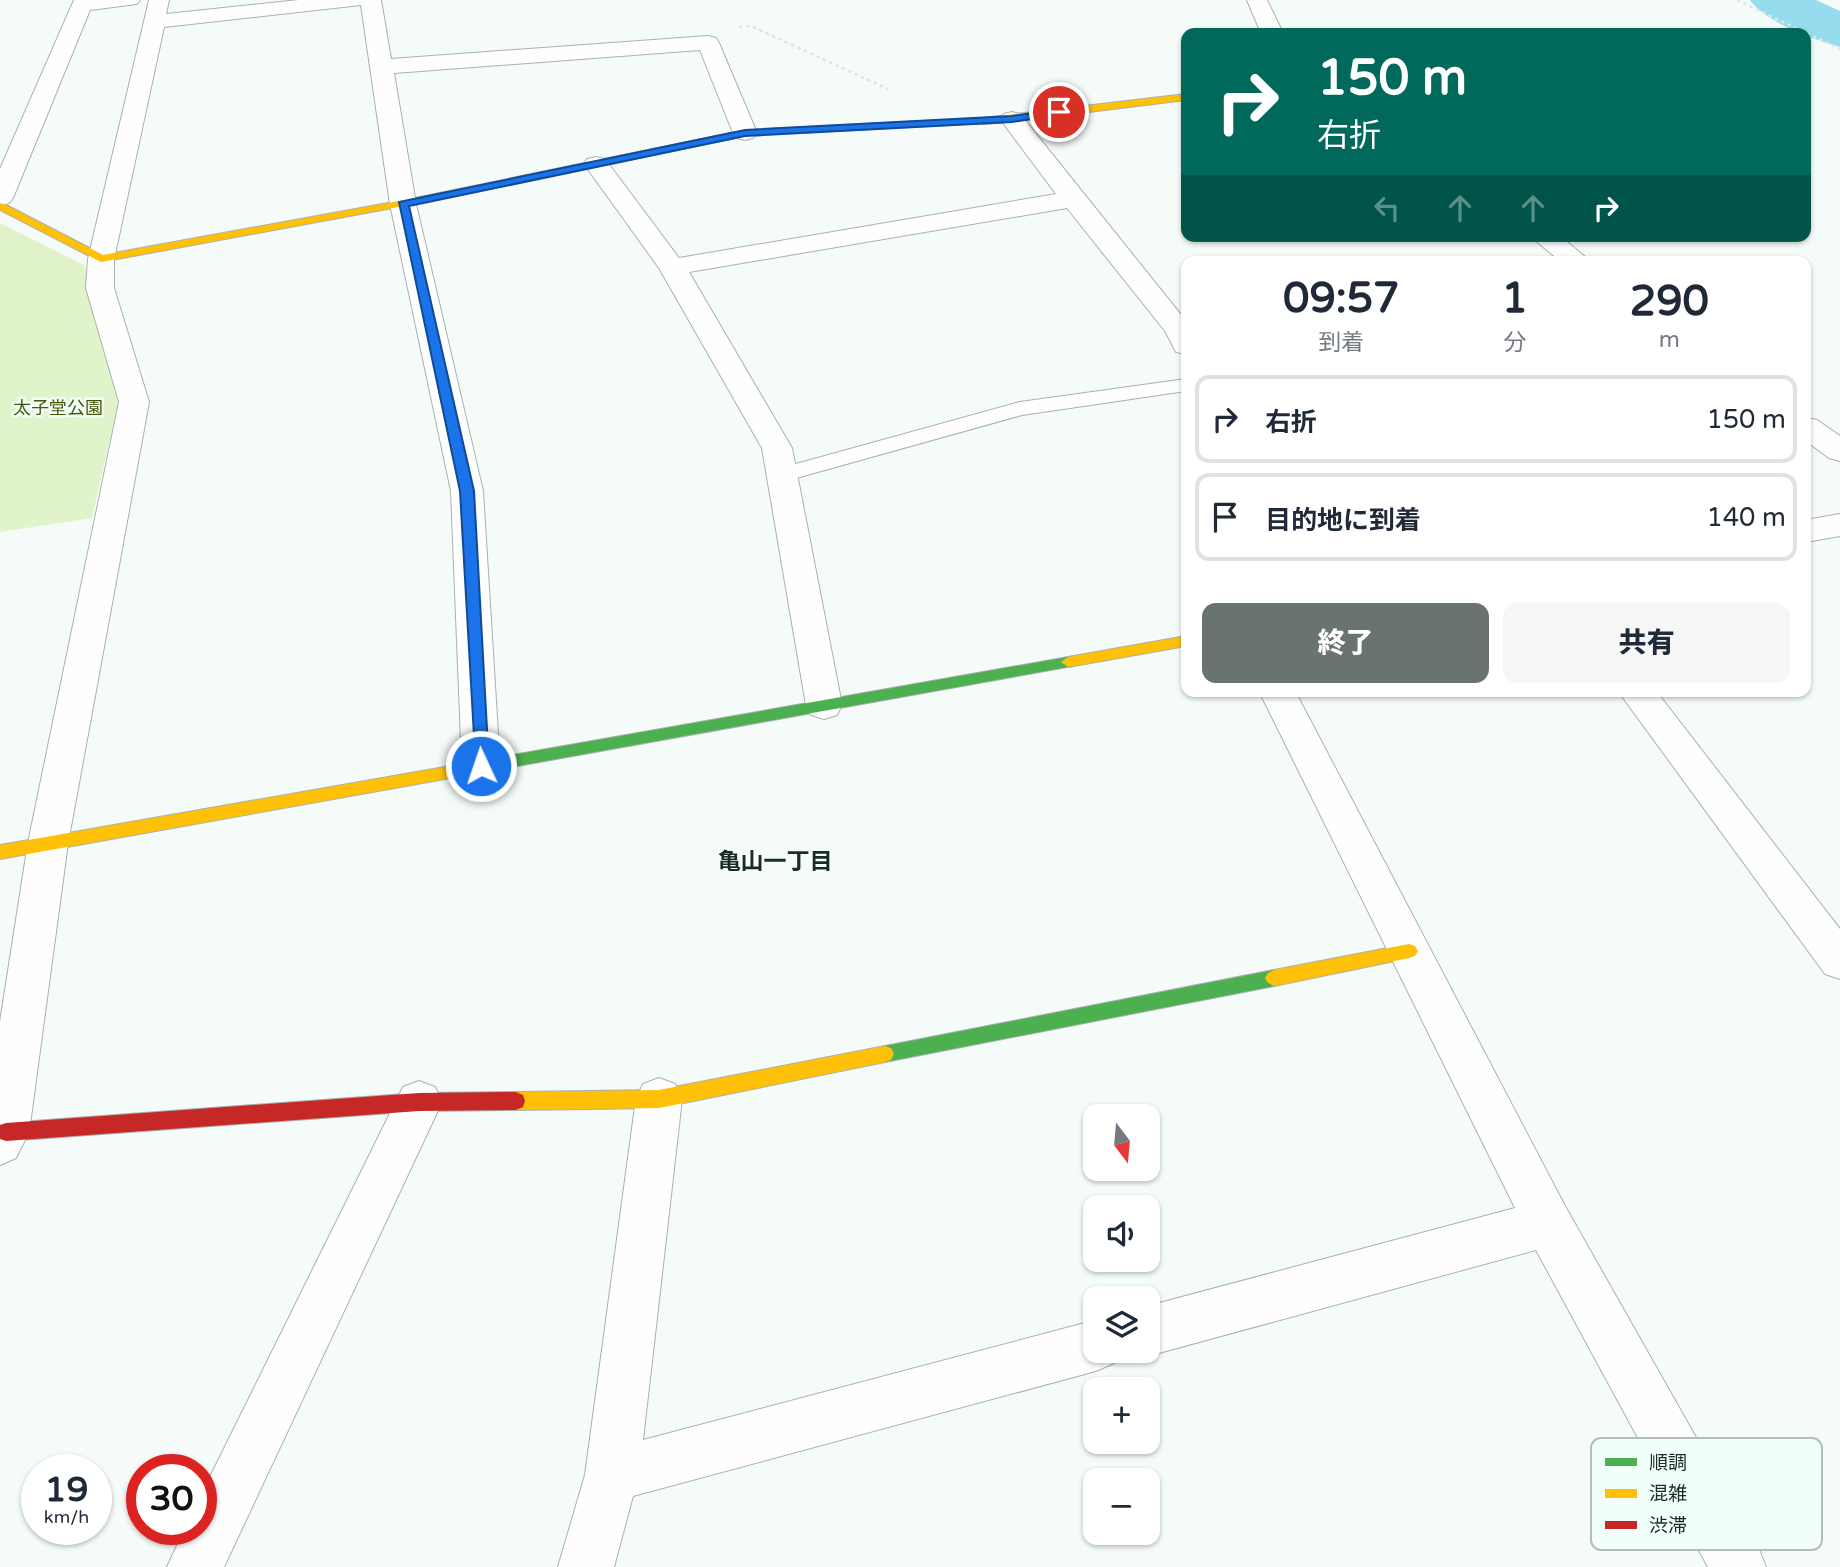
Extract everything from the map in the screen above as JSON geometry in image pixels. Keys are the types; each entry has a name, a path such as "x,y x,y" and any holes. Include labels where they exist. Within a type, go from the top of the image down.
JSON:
{"street":[{"path":"0,198 82,4 147,7 357,0"},
{"path":"371,0 403,204 467,491 481,766"},
{"path":"1257,0 1270,28"},
{"path":"147,7 101,259 100,288 134,402 48,843 3,1138 419,1102 659,1099 1409,951"},
{"path":"380,67 708,43 745,133"},
{"path":"0,206 101,259 403,204 745,133 1012,119 1129,101 1181,97"},
{"path":"1012,119 1181,335"},
{"path":"596,164 672,268 776,449 824,705"},
{"path":"672,268 1073,199"},
{"path":"1551,242 1570,256"},
{"path":"1811,431 1840,451"},
{"path":"1811,530 1840,525"},
{"path":"0,852 1181,642"},
{"path":"1280,697 1548,1223 1667,1438"},
{"path":"1641,697 1840,961"},
{"path":"586,1567 612,1475 659,1099"},
{"path":"195,1567 419,1102"},
{"path":"1160,1328 1548,1223"},
{"path":"612,1475 1083,1348"},
{"path":"1729,1550 1738,1567"}],"lane":[{"path":"782,475 1020,409 1181,385"}],"path":[{"path":"1737,0 1796,28"},
{"path":"1811,35 1840,49"}],"green space":[{"name":"太子堂公園","path":"0,223 84,265 118,403 92,518 0,532"}],"waterway":[{"path":"1775,0 1840,31"}],"traffic: fast":[{"path":"410,202 745,133 983,121"},
{"path":"473,768 1068,662"},
{"path":"885,1054 1274,978"}],"traffic: slow":[{"path":"983,121 1181,97"},
{"path":"0,206 101,259 410,202"},
{"path":"1068,662 1181,642"},
{"path":"0,852 473,768"},
{"path":"1274,978 1409,951"},
{"path":"516,1101 659,1099 885,1054"}],"traffic: jam":[{"path":"6,1132 419,1102 516,1101"}],"district":[{"name":"亀山一丁目","path":"775,862"}],"route":[{"path":"481,766 467,491 403,204 745,133 1012,119 1059,112"}]}
